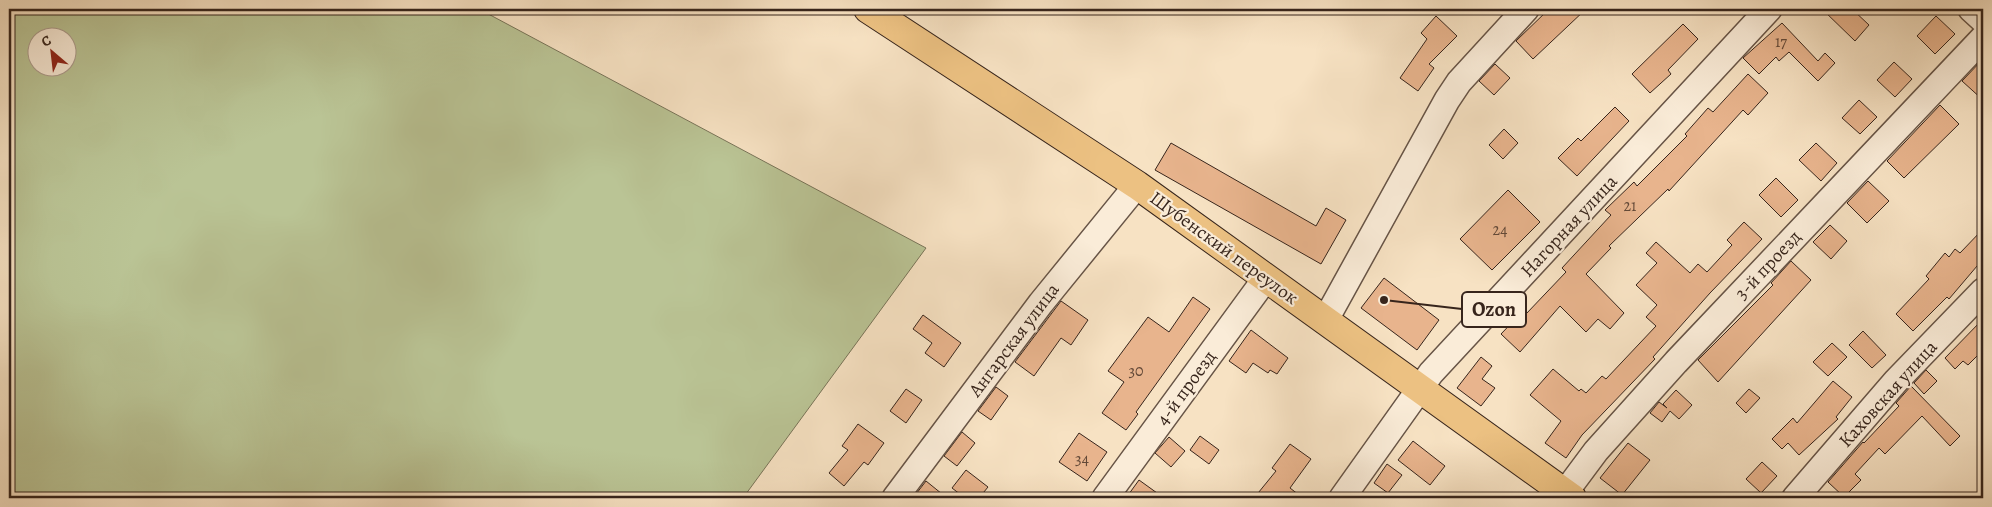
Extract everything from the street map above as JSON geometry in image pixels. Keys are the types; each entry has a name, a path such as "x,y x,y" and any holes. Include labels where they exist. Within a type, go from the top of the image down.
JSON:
{"main road":[{"name":"Шубенский переулок","path":"868,9 1137,186 1566,496"}],"street":[{"path":"1325,321 1447,100 1459,82 1526,9"},
{"name":"Нагорная улица","path":"1342,498 1419,388 1769,9"},
{"path":"1971,9 1983,20"},
{"name":"3-й проезд","path":"1566,496 1596,451 1676,362 1983,38"},
{"name":"Ангарская улица","path":"896,498 1041,303 1137,186"},
{"name":"4-й проезд","path":"1105,498 1266,278"},
{"name":"Каховская улица","path":"1794,498 1896,381 1983,291"}],"green space":[{"path":"9,9 479,9 926,248 743,498 9,498"}],"building":[{"path":"1549,9 1586,9 1533,59 1516,41"},
{"path":"1822,9 1852,9 1869,25 1855,41"},
{"path":"1436,16 1457,36 1429,64 1434,68 1418,91 1400,78 1427,39 1421,33"},
{"path":"1936,16 1955,34 1935,54 1917,36"},
{"path":"1782,23 1818,61 1825,53 1835,63 1818,81 1789,52 1779,61 1776,57 1759,74 1743,58"},
{"path":"1683,24 1698,39 1668,70 1671,74 1650,93 1632,74"},
{"path":"1983,59 1983,100 1962,81"},
{"path":"1894,62 1912,79 1895,97 1877,80"},
{"path":"1495,64 1510,78 1494,95 1479,81"},
{"path":"1748,74 1768,93 1748,115 1743,110 1669,191 1668,189 1609,246 1611,248 1586,274 1624,313 1610,329 1598,319 1586,332 1560,306 1520,352 1501,334 1523,311 1526,314 1566,272 1562,268 1611,215 1605,210 1634,182 1637,186 1687,136 1685,134 1708,108 1713,112"},
{"path":"1859,100 1877,117 1860,134 1842,118"},
{"path":"1940,105 1959,124 1904,178 1887,161"},
{"path":"1615,107 1629,121 1577,176 1558,158 1578,138 1581,141"},
{"path":"1504,129 1518,143 1503,159 1489,145"},
{"path":"1171,143 1316,226 1326,208 1346,220 1321,264 1155,170"},
{"path":"1816,143 1837,163 1821,181 1799,160"},
{"path":"1776,178 1798,200 1781,217 1759,195"},
{"path":"1868,181 1889,201 1867,223 1847,203"},
{"path":"1508,190 1540,222 1492,270 1460,239"},
{"path":"1744,222 1762,239 1710,293 1653,357 1655,359 1582,435 1566,458 1545,443 1561,421 1530,395 1553,369 1579,391 1581,389 1586,393 1602,376 1606,379 1656,326 1646,317 1657,305 1636,285 1657,263 1646,253 1656,242 1690,273 1698,264 1707,272 1732,245 1727,240"},
{"path":"1830,225 1847,241 1831,259 1813,242"},
{"path":"1983,229 1983,259 1949,299 1947,297 1913,331 1896,314 1929,279 1926,276 1945,253 1949,257 1955,249 1960,253"},
{"path":"1791,261 1811,280 1718,382 1698,360 1773,285 1771,283"},
{"path":"1384,278 1439,320 1417,350 1361,308"},
{"path":"1193,297 1210,309 1136,412 1138,414 1126,430 1102,413 1124,382 1108,371 1148,317 1169,332"},
{"path":"1061,301 1088,320 1071,345 1061,338 1034,376 1015,362"},
{"path":"923,315 961,343 944,367 925,353 932,343 913,329"},
{"path":"1983,319 1983,350 1968,365 1963,361 1955,369 1945,358"},
{"path":"1251,330 1288,358 1277,374 1270,370 1268,373 1253,363 1246,373 1229,361"},
{"path":"1863,331 1886,355 1872,368 1849,345"},
{"path":"1832,343 1847,357 1828,376 1813,362"},
{"path":"1481,357 1492,366 1482,379 1495,388 1481,406 1457,388"},
{"path":"1926,370 1937,381 1924,394 1914,383"},
{"path":"1833,381 1852,397 1836,417 1838,419 1799,455 1788,443 1782,449 1772,439 1793,418 1797,423"},
{"path":"1911,386 1960,436 1950,446 1922,416 1885,454 1879,448 1855,474 1861,480 1844,497 1828,482 1863,442 1899,406 1896,403"},
{"path":"996,387 1008,396 991,420 978,411"},
{"path":"906,389 922,400 906,423 890,411"},
{"path":"1749,389 1760,398 1746,413 1736,403"},
{"path":"1676,390 1692,405 1679,419 1670,411 1662,422 1650,413 1659,402 1667,408 1663,404"},
{"path":"858,424 884,443 868,465 864,462 844,486 829,473 848,450 842,446"},
{"path":"962,432 975,443 957,466 944,456"},
{"path":"1079,433 1107,452 1087,481 1059,462"},
{"path":"1200,436 1219,450 1209,464 1190,450"},
{"path":"1169,437 1185,451 1171,467 1155,453"},
{"path":"1413,441 1445,466 1430,485 1398,460"},
{"path":"1628,443 1650,460 1622,495 1600,478"},
{"path":"1290,444 1311,459 1290,488 1303,498 1254,498 1276,471 1272,468"},
{"path":"1762,462 1777,476 1761,493 1746,479"},
{"path":"1387,464 1402,475 1388,493 1374,483"},
{"path":"966,470 988,487 979,498 965,498 952,488"},
{"path":"1139,480 1164,498 1126,498"},
{"path":"926,481 947,498 913,498"}],"place":[{"name":"Ozon","path":"1384,300"}]}
